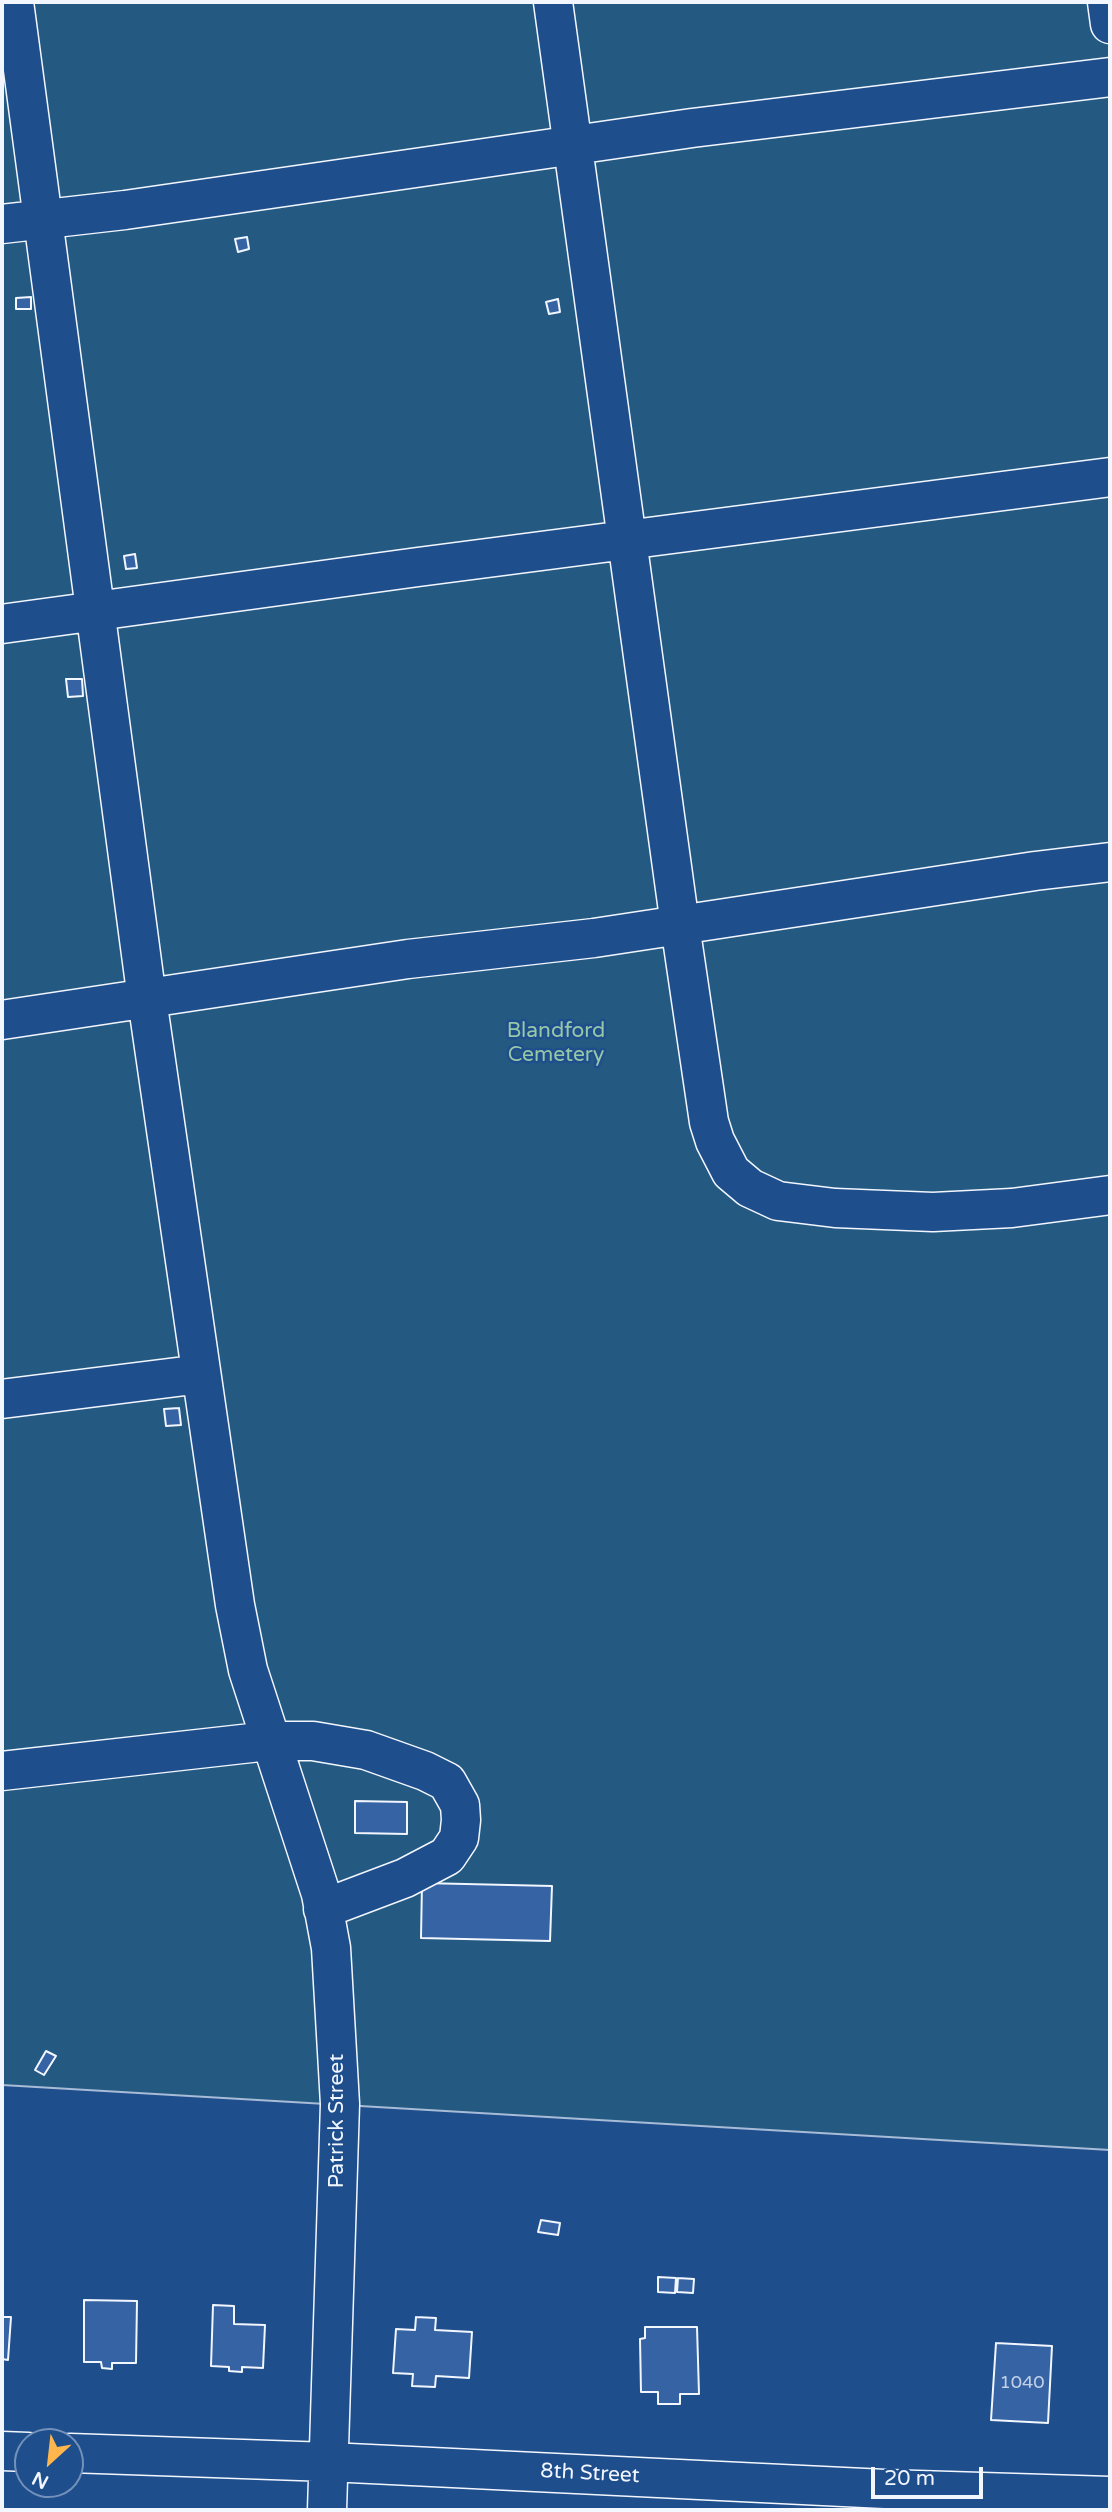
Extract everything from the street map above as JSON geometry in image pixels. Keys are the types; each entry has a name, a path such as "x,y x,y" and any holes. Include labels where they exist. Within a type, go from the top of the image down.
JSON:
{"street":[{"name":"Patrick Street","path":"14,2 148,999 235,1605 248,1671 323,1909 331,1948 340,2104 327,2510"},
{"path":"553,2 680,925 709,1122 715,1142 731,1172 750,1188 778,1201 835,1209 933,1212 1012,1208 1110,1195"},
{"path":"1107,2 1110,24"},
{"path":"2,225 139,208 705,126 1110,77"},
{"path":"2,624 1110,477"},
{"path":"2,1020 408,959 594,938 1035,870 1110,862"},
{"path":"2,1399 201,1374"},
{"path":"2,1771 269,1741 313,1741 366,1750 425,1771 447,1782 460,1805 461,1820 458,1838 447,1856 405,1878 323,1909"},
{"name":"8th Street","path":"84,2453 329,2462 886,2489 1072,2502 1110,2496"}],"green space":[{"name":"Blandford Cemetery","path":"2,2 1110,2 1110,2150 2,2085"}],"building":[{"path":"247,237 249,249 238,252 235,239"},
{"path":"31,297 31,309 16,309 16,298"},
{"path":"558,299 560,312 549,314 546,302"},
{"path":"135,554 137,568 126,569 124,556"},
{"path":"66,679 82,679 83,696 68,697"},
{"path":"179,1408 181,1425 166,1426 164,1409"},
{"path":"355,1801 407,1802 407,1834 355,1833"},
{"path":"422,1883 552,1886 550,1941 421,1938"},
{"path":"46,2051 56,2056 44,2075 35,2070"},
{"path":"541,2220 560,2223 558,2235 538,2232"},
{"path":"658,2277 676,2278 675,2293 658,2292"},
{"path":"678,2278 694,2279 693,2293 677,2292"},
{"path":"84,2300 137,2301 136,2363 112,2363 112,2369 102,2368 101,2362 84,2362"},
{"path":"213,2305 234,2306 234,2324 265,2325 263,2368 242,2367 242,2372 229,2371 229,2367 211,2366"},
{"path":"2,2317 11,2317 8,2360 2,2359"},
{"path":"416,2317 436,2318 435,2330 472,2332 469,2378 436,2376 435,2387 412,2386 413,2374 393,2373 396,2329 415,2330"},
{"path":"645,2327 697,2327 699,2394 680,2394 680,2404 658,2404 658,2392 641,2392 640,2339 645,2338"},
{"path":"996,2343 1052,2346 1048,2423 991,2420"}]}
